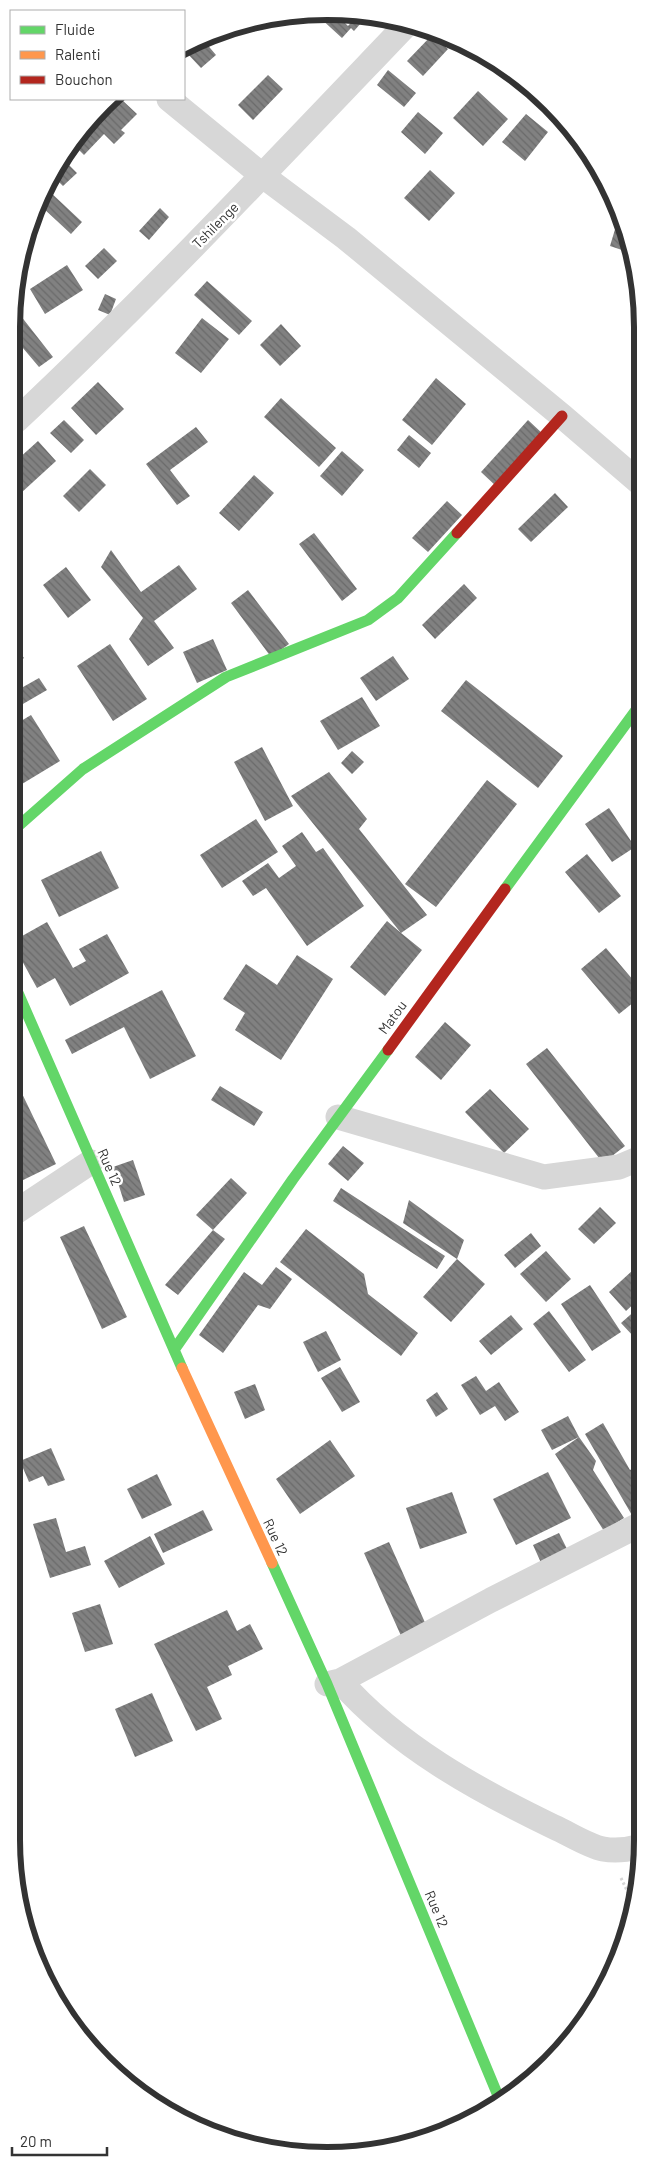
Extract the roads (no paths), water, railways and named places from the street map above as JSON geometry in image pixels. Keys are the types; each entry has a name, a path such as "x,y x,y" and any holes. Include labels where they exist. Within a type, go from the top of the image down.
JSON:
{"street":[{"name":"Tshilenge","path":"20,417 77,363 263,176 402,29"},
{"path":"169,100 263,176 346,238 634,478"},
{"path":"20,825 83,769 226,677 368,620 398,598 562,416"},
{"name":"Matou","path":"174,1350 338,1117 634,713"},
{"name":"Rue 12","path":"20,998 174,1350 333,1683 498,2095"},
{"path":"338,1117 544,1176 619,1167 634,1161"},
{"path":"20,1209 91,1162"},
{"path":"633,1852 601,1849 497,1800 417,1749 333,1683 634,1528"}]}
